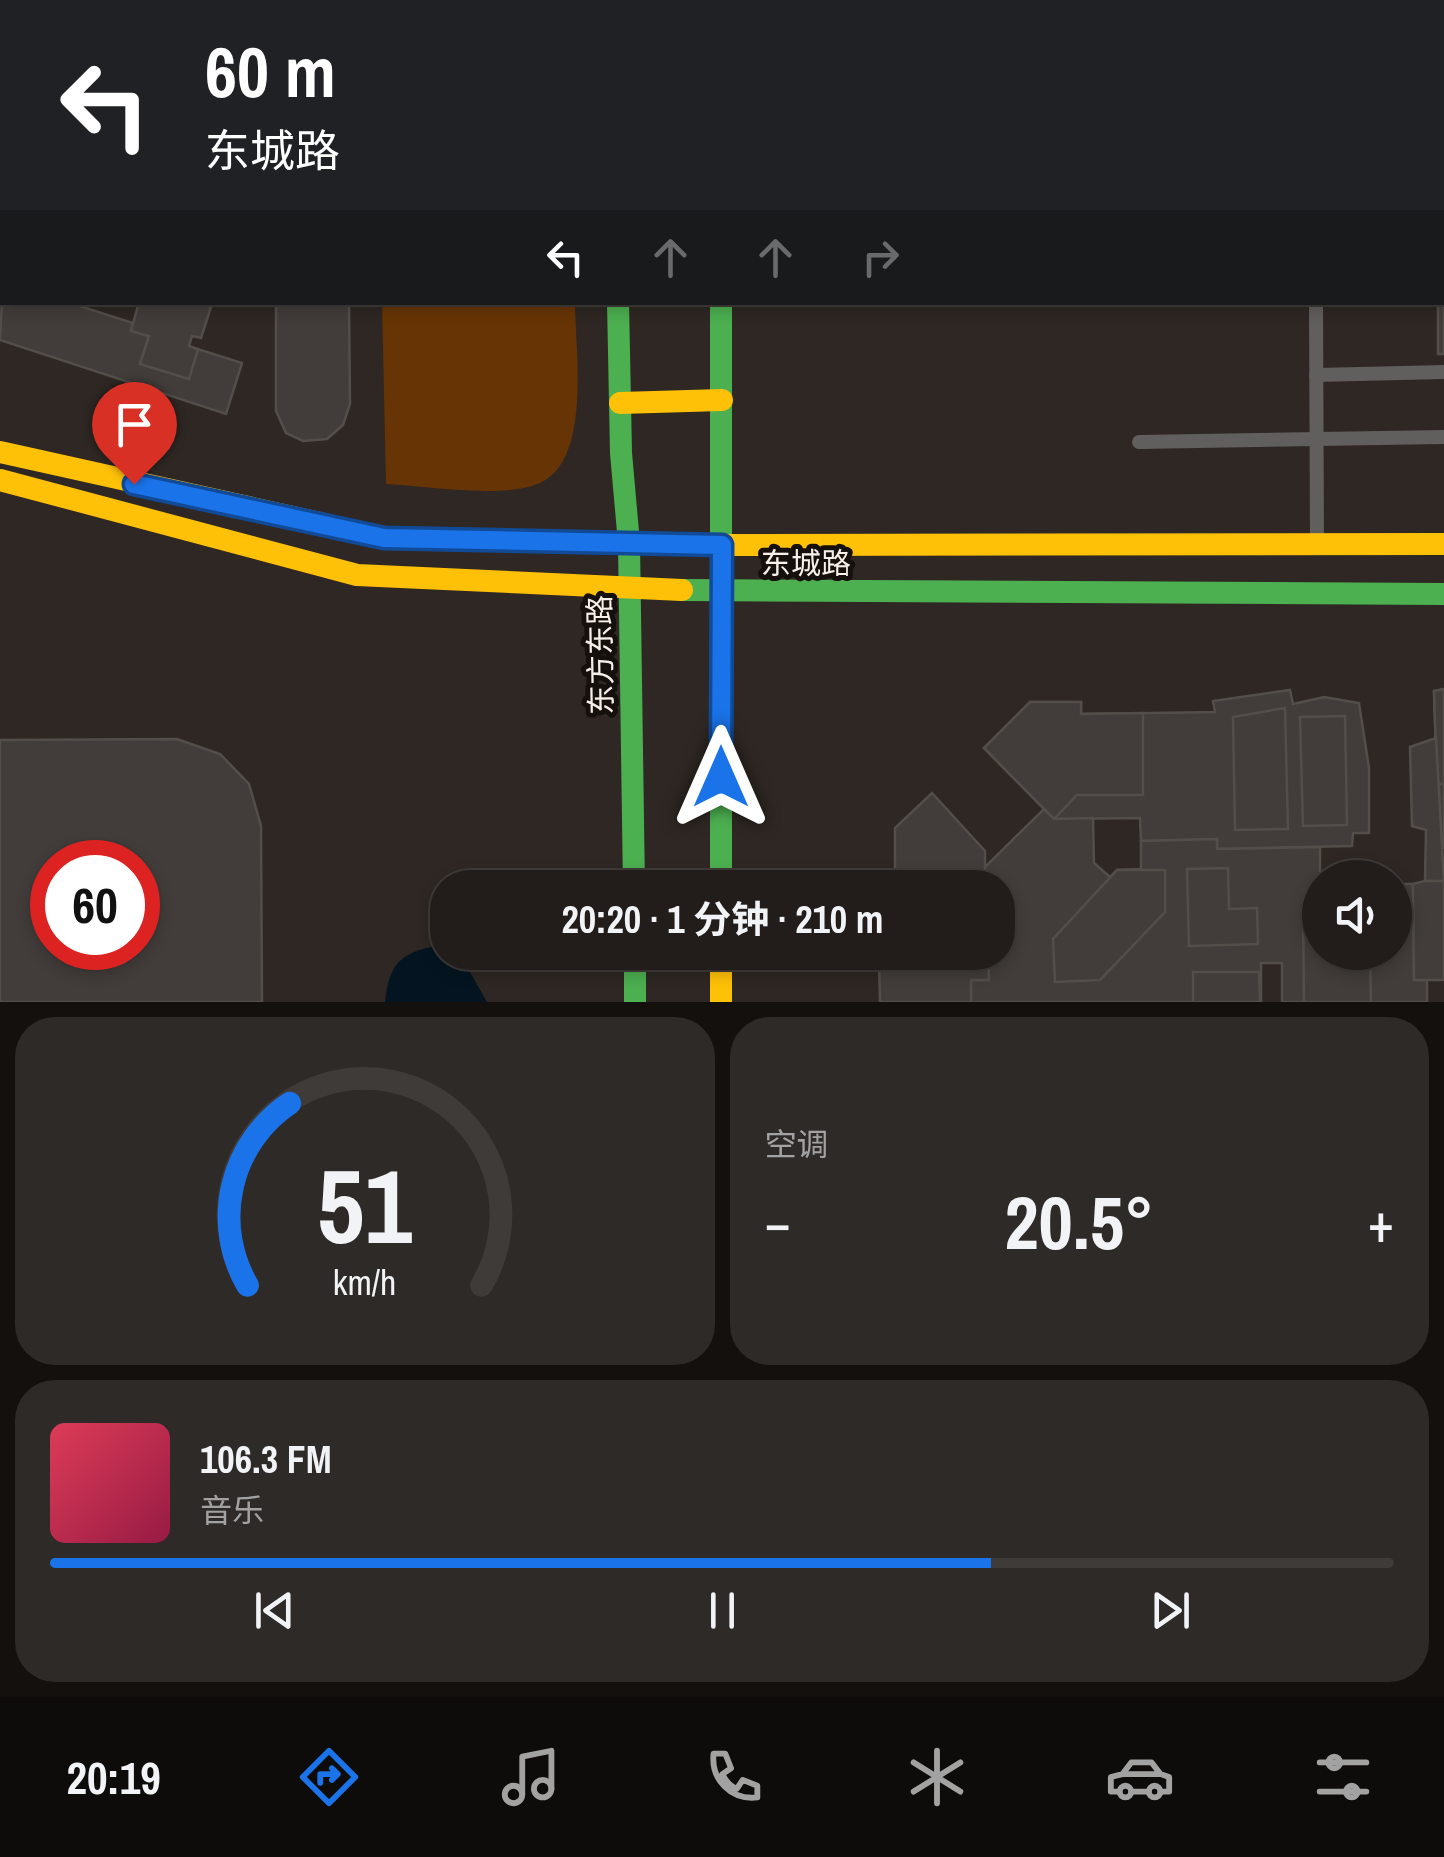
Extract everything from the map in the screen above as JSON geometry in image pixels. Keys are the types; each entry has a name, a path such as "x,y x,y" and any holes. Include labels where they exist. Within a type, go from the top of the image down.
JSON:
{"main road":[{"name":"东方东路","path":"618,305 629,543 634,870"},
{"path":"721,305 721,870"},
{"path":"620,404 722,400"},
{"name":"东城路","path":"0,452 384,538 722,545 1444,544"},
{"name":"东城路","path":"0,480 358,575 721,592 1444,594"},
{"path":"635,970 636,1002"},
{"path":"721,970 721,1002"}],"lane":[{"path":"1316,305 1317,545"},
{"path":"1316,375 1444,372"},
{"path":"1139,442 1444,437"}],"shaded area":[{"path":"382,305 575,305 577,402 567,452 556,471 540,483 507,490 386,484"}],"water":[{"path":"430,948 430,970 469,970 487,1002 385,1002 393,970 413,952"}],"building":[{"path":"2,305 76,305 133,323 131,331 149,336 140,364 189,379 198,349 242,363 226,414 0,340"},
{"path":"138,305 211,307 201,338 192,336 189,346 198,349 189,379 140,364 149,336 131,331"},
{"path":"276,305 349,305 350,404 343,425 327,439 303,441 286,433 276,411"},
{"path":"1438,305 1444,305 1444,354 1438,354"},
{"path":"1444,689 1444,848 1439,848 1434,691"},
{"path":"1444,689 1444,784 1437,784 1434,691"},
{"path":"1290,690 1293,704 1324,697 1359,703 1369,768 1369,833 1353,833 1352,846 1217,849 1217,839 1141,841 1140,818 1054,819 984,748 1030,702 1081,702 1081,714 1215,712 1213,701"},
{"path":"1030,702 1081,702 1081,714 1143,713 1143,795 1077,795 1054,819 984,748"},
{"path":"1285,708 1288,829 1235,830 1233,717"},
{"path":"1345,716 1347,825 1303,826 1300,717"},
{"path":"1436,738 1444,881 1425,881 1426,830 1412,826 1410,747"},
{"path":"177,739 220,754 249,784 261,826 262,1002 0,1002 0,740"},
{"path":"932,793 985,851 985,870 895,870 895,828"},
{"path":"1044,809 1054,819 1093,818 1094,863 1110,877 1117,870 1141,869 1141,841 1217,839 1217,849 1320,847 1320,860 1302,860 1302,970 1412,970 1413,884 1414,980 1427,980 1427,1002 1282,1002 1282,963 1261,963 1261,1002 971,1002 971,980 989,980 989,970 1015,970 1015,870 985,867"},
{"path":"1228,868 1229,909 1257,908 1258,944 1189,946 1187,869"},
{"path":"1117,870 1165,870 1165,912 1100,980 1055,982 1053,939"},
{"path":"1444,881 1444,980 1414,980 1413,884"},
{"path":"879,970 989,970 989,980 971,980 971,1002 880,1002"},
{"path":"1304,970 1370,970 1371,1002 1304,1002"},
{"path":"1193,972 1259,972 1260,1002 1193,1002"}],"traffic: fast":[{"path":"618,305 621,453 629,543 634,870"},
{"path":"721,305 721,870"},
{"path":"682,590 1444,594"},
{"path":"635,970 635,1002"}],"traffic: slow":[{"path":"620,403 722,400"},
{"path":"0,452 324,524"},
{"path":"0,480 357,575 682,590"},
{"path":"708,545 1444,544"},
{"path":"721,970 721,1002"}],"traffic: jam":[{"path":"324,524 384,538 708,545"}],"route":[{"path":"134,484 384,538 722,545 721,777"}]}
